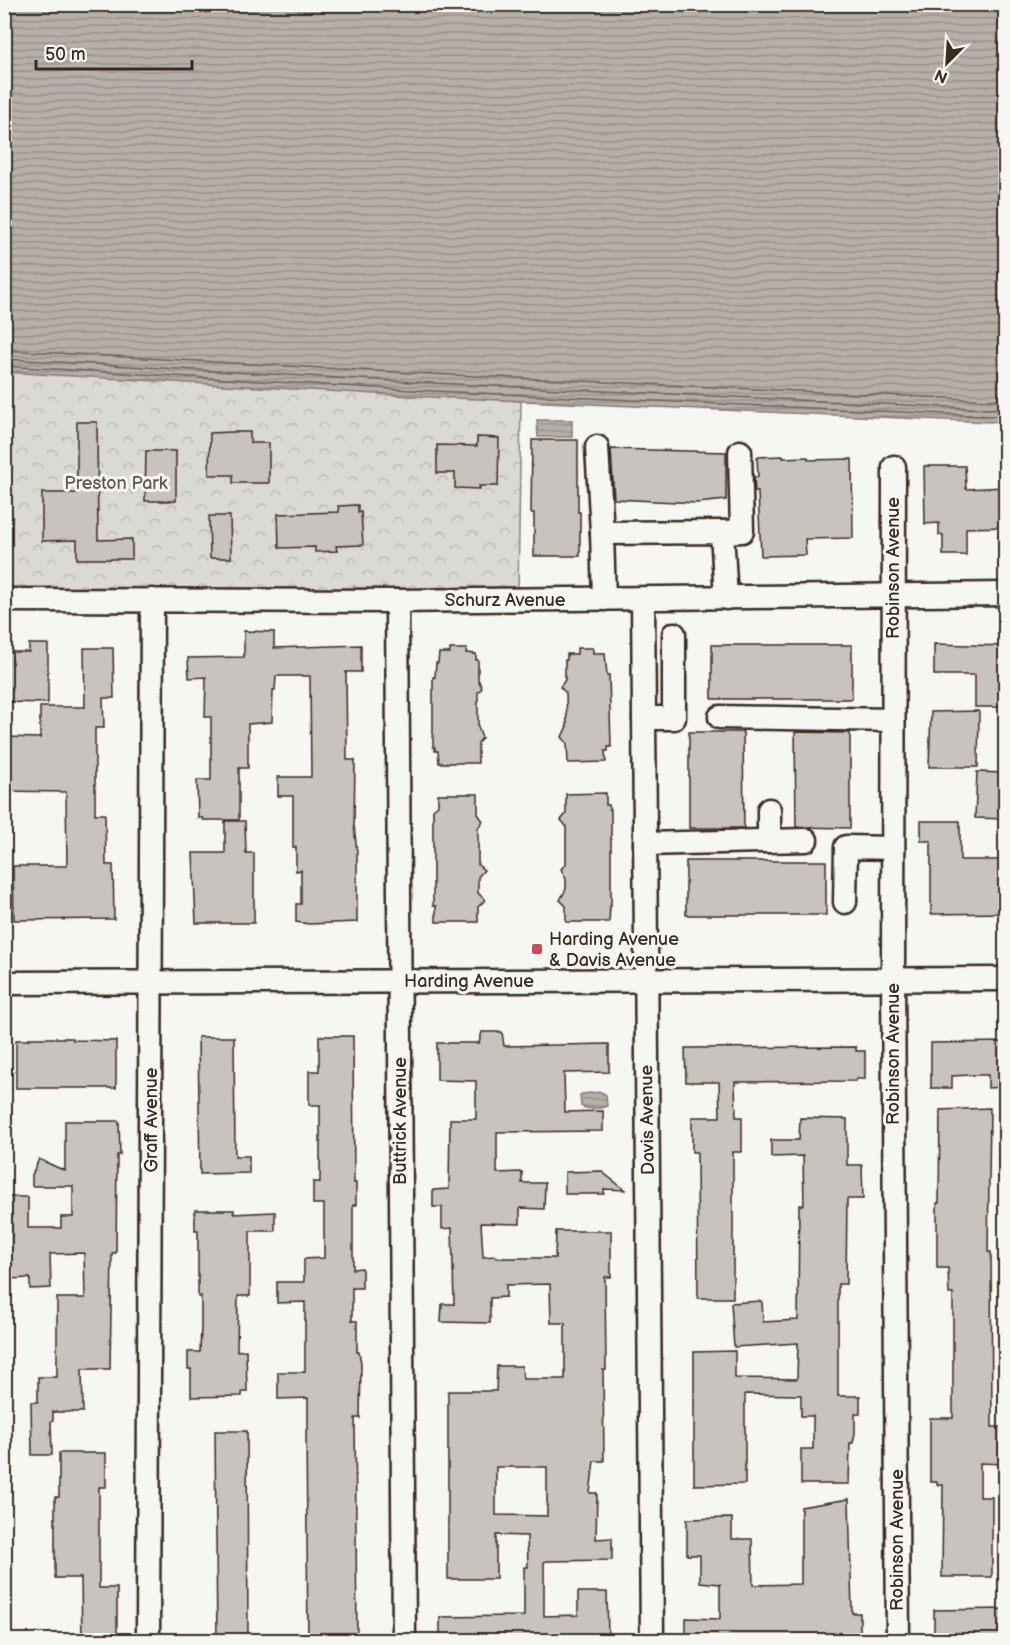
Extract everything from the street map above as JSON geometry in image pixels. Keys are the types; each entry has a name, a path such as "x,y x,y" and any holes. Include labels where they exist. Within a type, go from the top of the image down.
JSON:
{"street":[{"path":"597,447 604,599"},
{"path":"602,533 742,531 740,452"},
{"name":"Robinson Avenue","path":"894,467 893,980 897,1641"},
{"path":"722,532 726,598"},
{"name":"Schurz Avenue","path":"4,600 397,601 1005,594"},
{"name":"Davis Avenue","path":"643,599 652,1641"},
{"name":"Graff Avenue","path":"148,1641 152,600"},
{"name":"Buttrick Avenue","path":"397,601 404,1641"},
{"path":"644,718 674,718 674,634"},
{"path":"720,717 893,720"},
{"path":"769,810 769,841"},
{"path":"645,844 806,840"},
{"path":"845,902 846,847 893,848"},
{"name":"Harding Avenue","path":"4,983 1005,979"}],"green space":[{"name":"Preston Park","path":"4,367 521,401 518,594 5,592"}],"water":[{"path":"4,5 1005,5 1005,420 991,422 410,396 5,372"},
{"path":"537,420 572,420 572,437 538,437"},
{"path":"601,1092 606,1095 607,1106 594,1109 581,1106 580,1095"}],"building":[{"path":"77,422 97,422 98,540 132,539 132,559 77,559 77,540 42,541 42,493 77,493"},
{"path":"250,432 250,443 269,443 269,483 233,483 233,475 209,475 210,433"},
{"path":"477,437 499,438 498,486 479,486 480,489 455,488 455,473 437,473 437,445 477,446"},
{"path":"532,440 578,440 580,556 534,556 534,513 531,513"},
{"path":"611,449 726,452 726,500 697,503 614,499"},
{"path":"146,451 176,451 176,501 145,501"},
{"path":"783,456 783,458 808,457 808,460 852,459 853,538 805,539 806,555 761,556 758,492 755,492 754,477 758,477 757,457"},
{"path":"924,466 965,466 966,489 1005,487 1005,527 966,528 966,555 943,555 943,535 939,535 939,523 925,524"},
{"path":"358,505 358,512 361,512 363,545 336,546 337,551 315,552 315,547 279,548 278,514 339,512 338,506"},
{"path":"209,516 230,516 231,558 210,558"},
{"path":"244,631 274,632 274,648 361,645 361,672 346,672 347,760 355,760 354,825 357,852 357,922 309,924 296,922 296,904 301,904 301,870 296,871 296,847 293,847 293,796 278,796 278,777 311,777 310,676 276,676 272,722 248,724 248,768 239,768 239,820 198,818 197,780 211,780 211,717 205,717 206,677 189,678 188,658 244,657"},
{"path":"29,644 48,644 48,703 4,702 4,652 29,652"},
{"path":"934,644 1005,646 1005,707 975,707 975,675 934,675"},
{"path":"712,645 852,645 852,699 712,699"},
{"path":"84,648 113,648 114,698 103,698 104,728 95,728 95,814 105,814 106,865 113,865 114,919 14,920 13,866 67,866 66,792 4,791 4,737 40,738 40,707 85,707"},
{"path":"577,648 593,648 593,653 605,653 607,676 609,675 611,747 605,751 606,762 568,763 567,743 562,737 567,726 566,693 560,687 565,680 567,654 577,654"},
{"path":"450,649 467,649 466,653 476,654 476,660 478,660 478,679 482,688 478,692 478,727 482,738 478,743 478,763 439,763 438,751 435,751 433,747 433,677 435,677 439,653 450,653"},
{"path":"979,711 978,767 929,767 931,712"},
{"path":"689,732 743,732 744,828 689,828"},
{"path":"795,732 850,733 850,828 796,827"},
{"path":"977,772 1005,773 1005,819 975,818"},
{"path":"606,793 606,805 609,805 611,809 609,922 566,922 566,906 560,900 566,889 566,879 561,869 566,864 566,826 561,820 566,814 566,794"},
{"path":"438,794 478,794 478,814 483,821 478,828 478,865 484,870 478,877 478,893 485,900 478,907 478,922 436,922 436,906 433,906 433,809 438,805"},
{"path":"225,821 245,821 246,853 254,853 254,923 196,923 193,853 225,853"},
{"path":"921,821 960,821 960,860 1005,860 1005,913 931,914 931,841 921,841"},
{"path":"686,861 826,861 826,915 686,915"},
{"path":"482,1032 502,1032 504,1046 609,1044 609,1072 564,1073 565,1112 603,1111 603,1131 497,1132 497,1173 522,1172 522,1183 545,1183 544,1209 520,1208 520,1224 481,1223 483,1257 496,1256 496,1258 555,1258 556,1231 611,1231 611,1277 605,1277 604,1461 594,1461 590,1493 597,1493 596,1539 612,1538 612,1560 544,1562 544,1616 578,1615 578,1592 607,1592 608,1641 440,1641 440,1617 524,1616 524,1567 528,1567 527,1536 496,1535 496,1579 448,1579 448,1391 496,1391 497,1366 522,1366 523,1379 565,1379 565,1323 551,1323 550,1284 506,1285 506,1297 490,1298 490,1323 441,1322 442,1304 454,1304 452,1228 442,1229 442,1207 433,1207 433,1190 449,1189 450,1119 476,1119 476,1081 437,1080 437,1043 479,1043","holes":["496,1467 547,1467 547,1516 496,1515"]},
{"path":"319,1036 353,1036 356,1205 353,1205 353,1269 362,1268 362,1288 352,1288 352,1321 357,1321 357,1352 359,1352 361,1363 360,1418 355,1418 357,1641 308,1641 306,1430 308,1429 308,1398 278,1399 278,1372 305,1372 305,1302 277,1303 277,1282 304,1282 304,1259 324,1258 324,1204 313,1204 313,1182 320,1182 320,1105 309,1105 309,1071 319,1071"},
{"path":"198,1037 234,1037 235,1156 249,1156 249,1173 200,1174"},
{"path":"29,1038 116,1041 116,1088 16,1088 16,1040 29,1040"},
{"path":"1005,1042 1005,1087 988,1088 988,1075 971,1075 952,1076 952,1088 931,1088 931,1043"},
{"path":"856,1047 856,1051 865,1051 865,1079 735,1082 736,1117 742,1117 742,1152 733,1152 733,1298 698,1298 697,1152 692,1152 692,1117 720,1117 719,1082 686,1082 685,1048"},
{"path":"990,1108 988,1252 991,1252 992,1427 1005,1427 1005,1464 980,1463 980,1497 992,1497 992,1577 942,1577 943,1485 930,1482 930,1418 953,1418 953,1294 949,1294 948,1268 937,1268 940,1110"},
{"path":"800,1118 847,1119 847,1165 862,1165 863,1199 847,1199 846,1284 838,1284 838,1396 860,1396 860,1414 855,1414 855,1433 853,1443 850,1443 849,1484 801,1484 801,1449 813,1449 813,1416 801,1416 801,1395 745,1394 745,1484 694,1485 694,1352 735,1351 735,1378 797,1379 798,1343 734,1347 731,1303 762,1301 763,1322 798,1320 799,1205 804,1205 803,1156 771,1157 771,1140 799,1140"},
{"path":"65,1121 119,1121 120,1155 117,1155 116,1253 112,1253 110,1369 82,1369 83,1412 53,1412 52,1455 32,1455 31,1402 38,1402 38,1377 57,1377 57,1298 85,1298 84,1253 50,1254 51,1288 30,1289 30,1278 8,1279 6,1223 8,1223 9,1197 28,1197 28,1228 61,1228 61,1217 73,1217 73,1186 32,1186 32,1175 39,1159 65,1171"},
{"path":"601,1171 625,1190 604,1189 604,1194 565,1194 565,1172"},
{"path":"195,1210 234,1210 234,1214 275,1212 275,1231 250,1231 250,1296 238,1296 237,1351 246,1350 247,1392 242,1392 242,1396 191,1397 191,1369 188,1369 188,1352 200,1352 201,1326 201,1296 198,1297 198,1230 195,1230"},
{"path":"215,1431 247,1431 248,1641 217,1641"},
{"path":"59,1453 106,1453 106,1487 99,1487 99,1588 117,1588 117,1641 82,1641 81,1578 55,1578 55,1497 59,1497"},
{"path":"849,1499 852,1613 860,1613 860,1641 686,1641 686,1618 720,1619 720,1584 700,1582 700,1555 687,1555 687,1519 732,1518 732,1539 752,1539 753,1585 801,1584 801,1507"},
{"path":"1005,1609 1005,1641 934,1641 934,1610"}],"place":[{"name":"Harding Avenue & Davis Avenue","path":"537,949"}]}
